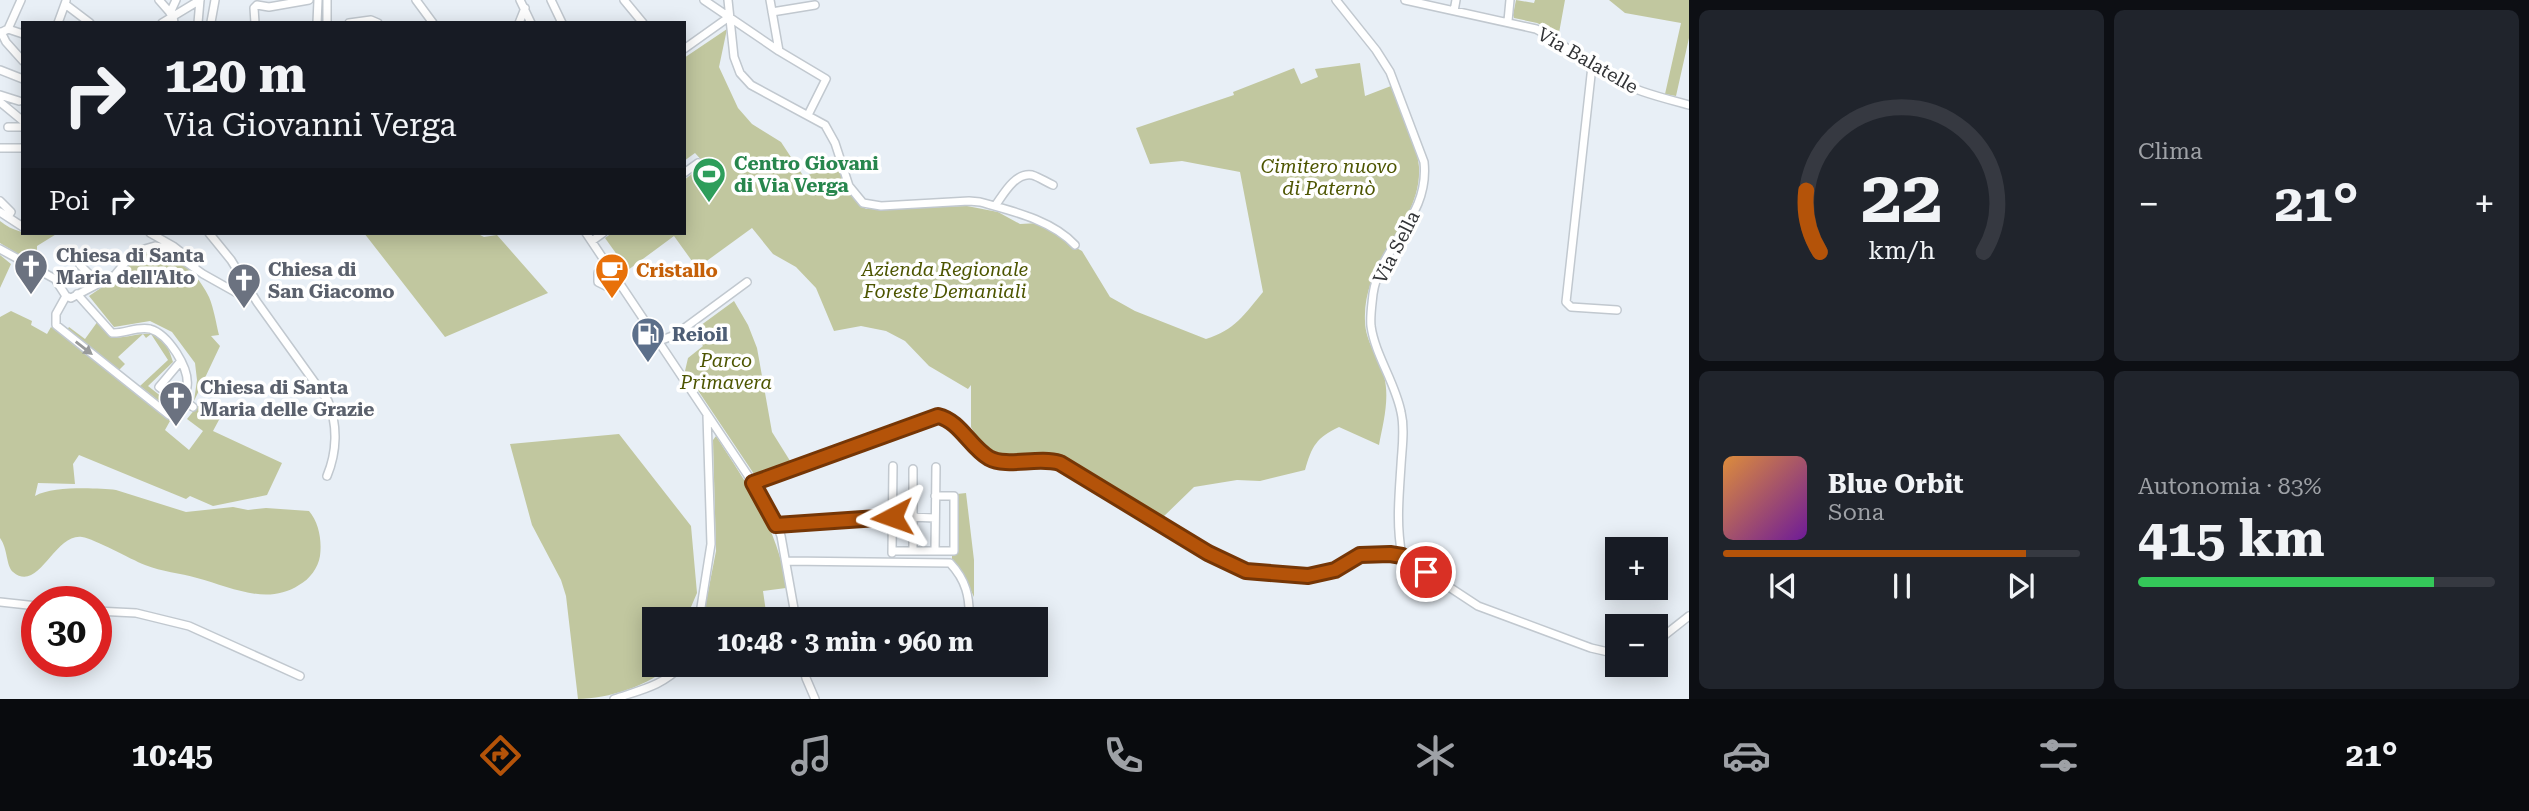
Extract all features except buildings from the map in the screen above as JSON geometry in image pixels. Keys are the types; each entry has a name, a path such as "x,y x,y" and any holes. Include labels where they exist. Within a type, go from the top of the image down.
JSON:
{"street":[{"path":"20,0 5,28 6,42 21,59"},
{"path":"159,0 174,16"},
{"path":"174,16 176,0"},
{"path":"174,16 200,0"},
{"path":"198,21 200,0"},
{"path":"211,21 215,0"},
{"path":"255,21 254,8 257,5 269,7 309,0"},
{"path":"317,21 318,0"},
{"path":"327,0 327,21"},
{"path":"416,0 432,21"},
{"path":"520,0 531,21"},
{"path":"551,0 561,21"},
{"path":"624,0 641,21"},
{"path":"704,0 825,79 808,115"},
{"path":"728,0 734,62 744,79 828,129 840,155 849,186 865,204 881,206 969,201 995,206 1059,229 1075,245"},
{"path":"770,0 779,51"},
{"name":"Via Sella","path":"1336,0 1390,72 1424,162 1425,177 1418,205 1407,229 1377,276 1371,312 1371,329 1390,376 1403,420 1397,519 1402,556"},
{"name":"Via Balatelle","path":"1405,0 1524,25 1551,36 1592,66 1635,91 1689,105"},
{"path":"1454,11 1456,0"},
{"path":"1508,21 1510,0"},
{"path":"59,21 66,2 88,21"},
{"path":"772,12 815,5"},
{"path":"520,21 525,8"},
{"path":"686,48 729,17"},
{"path":"533,21 540,18"},
{"path":"1592,66 1566,302 1571,307 1616,310"},
{"path":"0,69 21,78"},
{"path":"0,95 19,101"},
{"path":"0,103 21,119"},
{"path":"8,127 21,127"},
{"path":"0,148 21,148"},
{"path":"686,172 698,163"},
{"path":"995,206 1022,176 1032,175 1053,185"},
{"path":"0,201 11,212 8,217"},
{"path":"0,212 21,226"},
{"path":"154,235 195,263 195,268"},
{"path":"211,235 232,260 251,294 328,401 333,415 335,443 327,476"},
{"path":"597,236 618,280 753,483 776,525 787,561 794,607"},
{"path":"0,249 55,279 66,296 71,298 119,271 134,253 150,246 166,248 244,297 251,294"},
{"path":"80,265 99,283"},
{"path":"610,267 598,273 598,282 606,286 618,280"},
{"path":"659,341 675,335 747,282"},
{"path":"66,296 56,314 58,327 169,415 180,400 187,380 180,362 164,338 151,330 139,329 119,334 110,332 77,294"},
{"path":"665,351 675,335"},
{"path":"180,362 159,387 193,407"},
{"path":"701,607 711,544 706,414"},
{"path":"753,483 938,416 950,421 988,457 1001,461 1044,459 1060,463 1208,553 1246,571 1308,576 1335,570 1360,555 1402,556 1478,606 1605,652"},
{"path":"892,562 893,466"},
{"path":"935,551 936,467"},
{"path":"912,551 913,469"},
{"path":"892,551 954,551 954,496 935,496"},
{"path":"776,525 892,517 935,518"},
{"path":"787,561 950,563 967,589 970,607"},
{"path":"0,602 21,604"},
{"path":"112,612 136,613 189,626 300,676"},
{"path":"1668,633 1689,616"},
{"path":"614,699 659,685 670,677"},
{"path":"806,677 815,699"}],"green space":[{"path":"1516,0 1534,3 1535,0 1565,0 1559,33 1537,23 1514,18"},
{"path":"1609,0 1689,0 1689,38 1676,96 1665,94 1681,23 1625,13"},
{"path":"727,29 719,67 738,108 752,124 781,142 804,177 826,167 836,155 849,192 866,209 967,206 998,212 1020,224 1039,223 1055,230 1082,251 1110,297 1135,311 1206,339 1232,326 1263,292 1240,172 1182,161 1150,164 1136,128 1234,95 1233,92 1294,68 1301,84 1318,77 1315,69 1360,63 1365,96 1391,86 1412,138 1419,167 1411,206 1373,278 1367,299 1366,328 1386,385 1379,445 1339,427 1316,444 1305,470 1260,481 1237,480 1194,487 1160,520 1062,459 1047,455 995,457 985,451 971,435 974,432 971,427 971,385 968,389 929,366 905,341 886,331 861,326 834,331 816,288 796,267 773,254 752,228 697,268 674,236 628,270 605,238 609,235 686,235 686,178 705,164 695,153 686,160 686,57"},
{"path":"0,221 21,231 21,235 55,235 37,246 37,256 33,263 0,243"},
{"path":"366,235 497,235 548,293 445,337"},
{"path":"155,250 172,256 194,274 209,297 214,311 219,335 211,336 220,346 194,401 197,380 195,363 172,332 150,321 114,327 89,296 123,273 135,256"},
{"path":"0,255 11,264 0,288"},
{"name":"Parco Primavera","path":"734,301 757,348 772,432 792,464 756,477 685,371 688,358 703,346 693,331"},
{"path":"11,311 32,321 31,325 47,334 51,327 61,334 170,421 165,430 189,450 203,431 187,419 200,403 220,418 213,431 282,463 267,495 213,506 190,496 186,499 79,455 73,464 75,484 38,483 35,496 63,489 116,490 186,512 233,507 248,510 266,508 309,511 317,526 321,544 319,560 310,576 287,591 274,594 249,593 151,567 82,537 72,538 63,544 31,575 22,577 13,572 0,538 0,317"},
{"path":"98,321 111,337 143,334 118,357 125,364 119,370 67,330 69,327 85,339"},
{"path":"151,334 162,340 173,362 148,386 167,401 164,405 140,386 168,360"},
{"path":"619,434 691,526 697,593 691,607 642,607 642,677 655,677 652,679 628,690 578,699 566,596 561,580 532,525 510,444"},
{"path":"716,436 740,473 768,524 782,563 786,588 763,591 765,607 705,607 716,551 713,440"},
{"path":"966,493 974,560 974,597 964,576 952,560 952,554 957,553 957,494"}],"place":[{"name":"Centro Giovani di Via Verga","path":"709,204"},
{"name":"Chiesa di Santa Maria dell'Alto","path":"31,296"},
{"name":"Cristallo","path":"612,300"},
{"name":"Chiesa di San Giacomo","path":"244,310"},
{"name":"Reioil","path":"648,364"},
{"name":"Chiesa di Santa Maria delle Grazie","path":"176,428"}],"route":[{"path":"892,517 776,525 753,483 938,416 955,425 988,457 1001,461 1044,459 1060,463 1208,553 1246,571 1308,576 1335,570 1360,555 1390,554 1402,556 1426,572"}],"park label":[{"name":"Cimitero nuovo di Paternò","path":"1329,177"},
{"name":"Azienda Regionale Foreste Demaniali","path":"945,280"}]}
